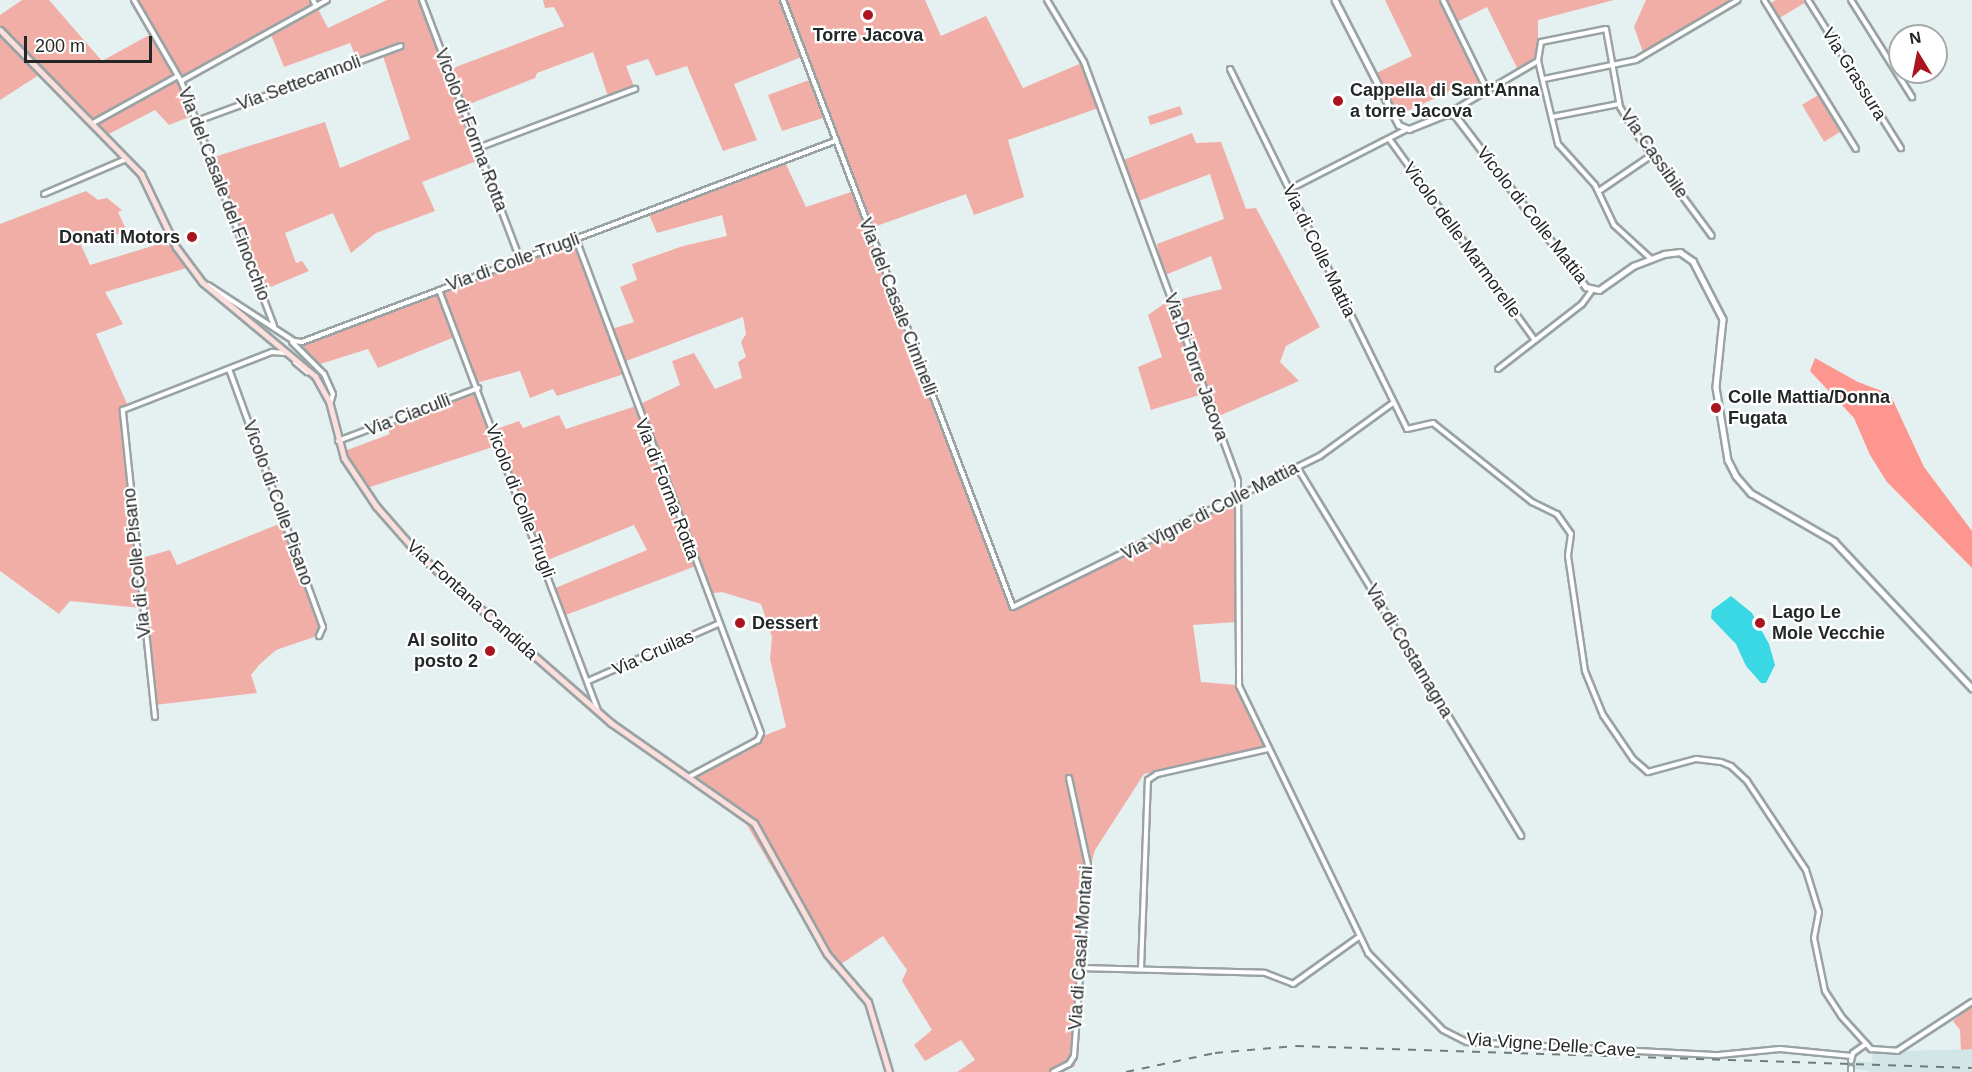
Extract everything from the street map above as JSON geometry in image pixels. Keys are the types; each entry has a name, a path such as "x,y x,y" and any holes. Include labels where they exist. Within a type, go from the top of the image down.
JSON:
{"main road":[{"name":"Via Fontana Candida","path":"0,31 93,123 147,182 176,247 202,282 313,373 330,404 338,441 360,483 418,554 599,714 688,778 738,808 759,829 827,954 868,1002 889,1072"}],"street":[{"name":"Via del Casale del Finocchio","path":"134,0 176,77 181,81 275,328"},
{"path":"313,0 316,6"},
{"path":"181,81 327,0"},
{"name":"Vicolo di Forma Rotta","path":"422,0 520,260"},
{"name":"Via del Casale Ciminelli","path":"783,0 1009,603 1019,608"},
{"name":"Via Di Torre Jacova","path":"1047,0 1084,62 1237,475 1240,495 1237,679 1268,749"},
{"path":"1335,0 1391,114 1407,129"},
{"path":"1443,0 1488,92"},
{"path":"1544,79 1636,60 1738,0"},
{"path":"1764,0 1856,149"},
{"name":"Via Grassura","path":"1808,0 1901,148"},
{"path":"1851,0 1912,97"},
{"name":"Via Cassibile","path":"1538,61 1541,42 1606,29 1619,104 1652,155 1712,236"},
{"name":"Via Settecannoli","path":"197,121 401,46"},
{"path":"1290,189 1390,140 1407,129 1449,113 1538,61 1558,144 1599,191 1614,225 1650,258"},
{"name":"Via di Colle Mattia","path":"1230,69 1393,404 1409,431 1432,423 1532,502 1557,514 1571,533 1568,555 1585,671 1615,734 1646,772 1703,759 1729,765 1747,781 1803,862 1819,910 1814,938 1823,984 1839,1014 1866,1044"},
{"path":"93,123 176,77"},
{"path":"478,148 635,89"},
{"path":"1552,117 1619,104"},
{"name":"Vicolo di Colle Mattia","path":"1449,113 1464,125 1577,278 1592,290"},
{"name":"Vicolo delle Marmorelle","path":"1390,140 1535,340"},
{"name":"Via di Colle Trugli","path":"202,282 297,342 305,341 835,141"},
{"path":"1599,191 1652,155"},
{"path":"44,194 126,158"},
{"name":"Via di Forma Rotta","path":"576,239 761,737 688,778"},
{"path":"1498,369 1582,304 1592,290 1650,258 1675,252 1688,256 1719,306 1724,327 1716,387 1729,463 1737,479 1753,494 1836,543 1972,687"},
{"name":"Vicolo di Colle Trugli","path":"439,290 478,388 599,714"},
{"path":"285,335 324,374 333,397 330,404"},
{"path":"229,369 279,351 313,373"},
{"name":"Via di Colle Pisano","path":"155,717 141,608 124,409 229,369"},
{"name":"Vicolo di Colle Pisano","path":"229,369 323,627 320,636"},
{"name":"Via Ciaculli","path":"338,441 478,388"},
{"name":"Via Vigne di Colle Mattia","path":"1019,608 1330,450 1393,404"},
{"name":"Via di Costamagna","path":"1297,467 1521,836"},
{"name":"Via Cruilas","path":"588,681 718,624"},
{"path":"1141,969 1147,782 1157,774 1268,749"},
{"name":"Via Vigne Delle Cave","path":"1268,749 1370,956 1441,1028 1467,1042 1717,1055 1780,1049 1851,1058 1866,1044"},
{"name":"Via di Casal Montani","path":"1053,1072 1069,1064 1074,1056 1088,856 1070,778"},
{"path":"1080,968 1262,973 1296,983 1359,937"},
{"path":"1866,1044 1876,1051 1895,1052 1972,1002"}],"shaded area":[{"path":"22,0 49,0 102,61 151,34 167,60 134,0 313,0 328,28 387,0 424,0 450,74 456,67 564,26 554,7 545,8 543,0 925,0 941,36 986,16 1023,88 1084,62 1101,107 1008,140 1024,197 974,215 966,194 868,229 1009,603 1020,608 1240,495 1237,622 1193,625 1201,682 1236,685 1266,747 1144,774 1095,850 1090,868 1075,1066 1061,1072 957,1072 975,1060 961,1040 925,1061 914,1045 932,1030 902,981 907,970 883,936 832,970 747,825 685,779 761,737 786,727 770,659 772,637 761,604 722,592 707,594 696,566 563,616 553,589 647,550 634,525 543,562 499,445 364,489 342,452 390,434 385,424 478,388 494,430 519,421 523,428 559,415 566,429 636,406 680,385 672,361 694,353 715,389 742,378 738,362 746,357 741,342 746,334 743,317 621,363 624,374 557,396 553,389 530,398 520,371 476,383 457,336 378,368 368,349 317,365 300,342 576,239 609,330 634,322 620,287 637,280 632,264 683,246 727,236 722,215 657,233 648,212 784,160 806,207 854,191 826,117 782,131 768,95 812,79 804,56 734,84 757,140 723,151 687,66 656,76 648,59 626,66 635,89 609,99 593,52 537,73 535,78 462,107 482,159 422,182 435,211 376,233 351,253 333,213 285,233 296,263 302,261 309,271 261,291 211,158 325,122 340,168 410,139 382,53 358,62 350,43 284,67 270,32 181,81 194,115 169,125 155,110 105,136 42,73 0,100 0,15"},
{"path":"1385,0 1614,0 1538,20 1538,61 1519,72 1487,7 1455,23 1488,92 1473,99 1466,84 1392,118 1372,75 1412,56"},
{"path":"1646,0 1738,0 1644,55 1634,27"},
{"path":"1776,0 1805,0 1806,2 1778,19 1769,4"},
{"path":"1820,94 1842,131 1824,142 1802,105"},
{"path":"1180,106 1183,115 1150,125 1148,117"},
{"path":"1192,133 1196,143 1221,142 1246,209 1256,208 1320,327 1286,346 1280,362 1299,381 1219,416 1206,393 1151,410 1138,367 1162,357 1148,315 1165,303 1222,289 1211,256 1163,276 1157,244 1224,219 1210,174 1136,202 1121,161"},
{"path":"86,191 98,200 107,198 122,210 118,212 127,231 81,245 90,265 172,240 190,267 105,292 123,324 96,334 128,406 123,414 141,608 70,601 59,614 0,571 0,224"},
{"path":"1815,358 1858,382 1890,394 1924,467 1972,531 1972,568 1887,482 1870,455 1854,418 1810,371"},
{"path":"284,522 323,629 317,636 276,650 259,665 251,675 257,693 155,705 138,559 170,550 177,565"},
{"path":"1972,1006 1972,1049 1961,1050 1960,1030 1953,1021"},
{"path":"1972,1049 1972,1072 1872,1072 1852,1068 1852,1061 1872,1062 1873,1052"}],"water":[{"name":"Lago Le Mole Vecchie","path":"1731,596 1752,613 1769,644 1775,665 1766,683 1761,683 1746,666 1736,644 1711,618 1712,610"}],"railway":[{"path":"1126,1072 1215,1053 1296,1046 1972,1068"}],"place":[{"name":"Torre Jacova","path":"868,15"},
{"name":"Cappella di Sant'Anna a torre Jacova","path":"1338,101"},
{"name":"Donati Motors","path":"192,237"},
{"name":"Colle Mattia/Donna Fugata","path":"1716,408"},
{"name":"Dessert","path":"740,623"},
{"name":"Lago Le Mole Vecchie","path":"1760,623"},
{"name":"Al solito posto 2","path":"490,651"}]}
